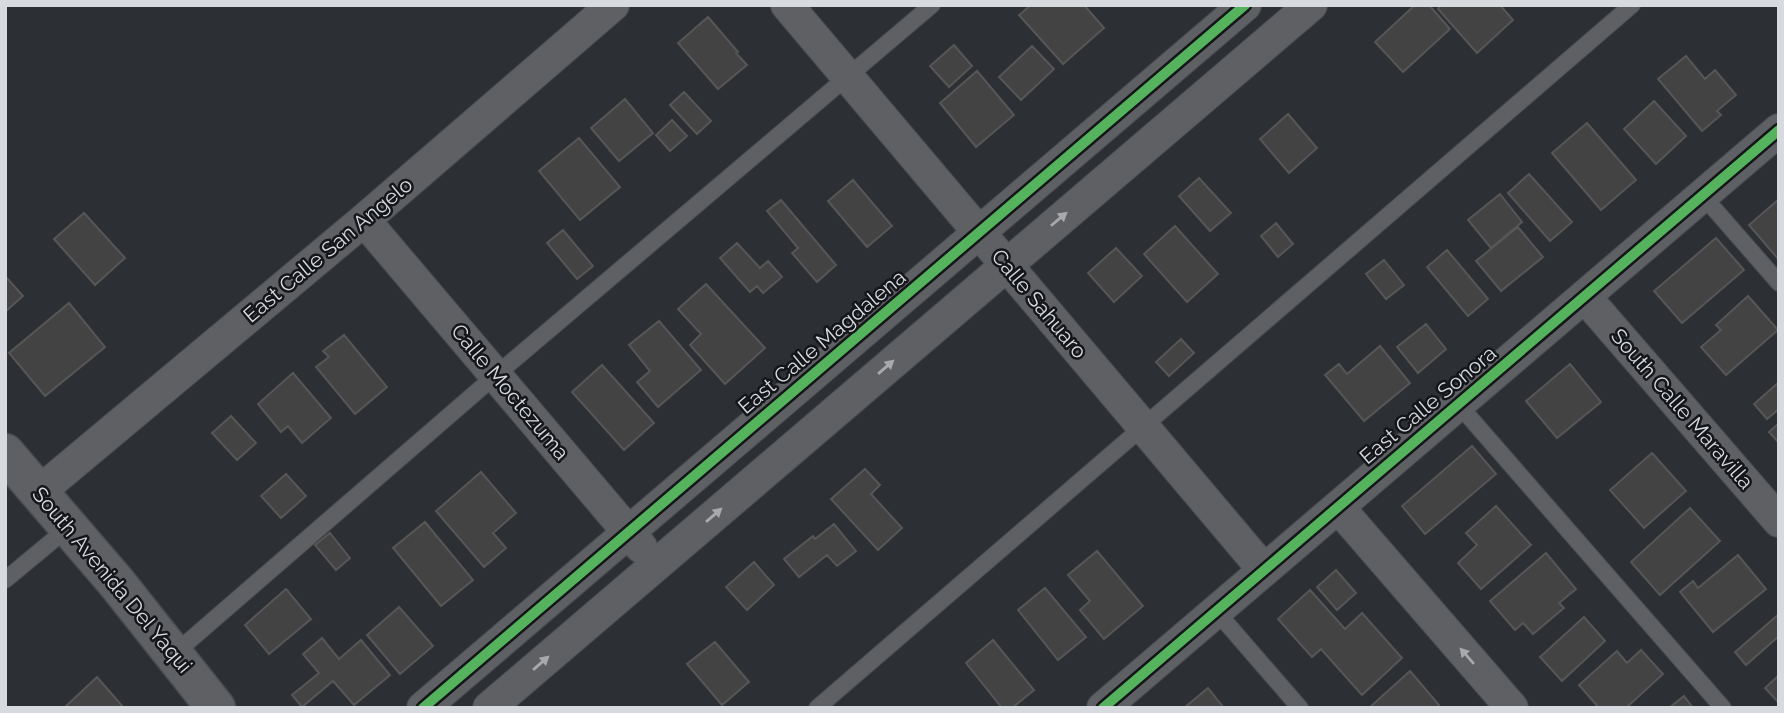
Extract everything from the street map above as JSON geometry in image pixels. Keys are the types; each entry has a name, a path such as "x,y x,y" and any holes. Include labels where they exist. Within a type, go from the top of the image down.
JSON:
{"street":[{"name":"East Calle San Angelo","path":"39,492 364,220 613,5"},
{"name":"Calle Sahuaro","path":"787,5 1264,570"},
{"name":"East Calle Magdalena","path":"423,708 1245,5"},
{"path":"489,708 1311,5"},
{"name":"East Calle Sonora","path":"1103,708 1779,130"},
{"name":"Calle Moctezuma","path":"364,220 656,564"},
{"name":"South Calle Maravilla","path":"1585,297 1779,521"},
{"name":"South Avenida Del Yaqui","path":"5,453 69,527 216,708"},
{"path":"1338,507 1512,708"}],"lane":[{"path":"174,654 496,375 932,5"},
{"path":"817,708 1632,5"},
{"path":"1703,196 1779,283"},
{"path":"1458,404 1723,708"},
{"path":"5,580 69,527"},
{"path":"1216,611 1300,708"}],"building":[{"path":"1031,5 1084,5 1104,28 1063,64 1019,15"},
{"path":"1415,5 1429,5 1450,29 1403,72 1375,42"},
{"path":"1441,5 1500,5 1513,20 1477,53 1438,9"},
{"path":"708,17 747,65 718,89 678,43"},
{"path":"954,45 972,66 949,87 930,66"},
{"path":"1032,46 1054,69 1021,100 999,77"},
{"path":"1686,56 1705,79 1715,70 1736,95 1717,111 1721,115 1702,131 1658,79"},
{"path":"977,71 1014,115 976,147 940,103"},
{"path":"684,92 711,121 697,134 670,105"},
{"path":"625,99 653,133 619,161 591,128"},
{"path":"1654,101 1686,136 1656,164 1624,129"},
{"path":"1288,114 1317,148 1289,173 1260,139"},
{"path":"672,120 687,136 670,151 656,135"},
{"path":"1587,123 1636,180 1601,210 1552,153"},
{"path":"579,138 620,187 580,220 539,171"},
{"path":"1529,174 1572,222 1550,241 1508,193"},
{"path":"1199,178 1231,213 1210,231 1179,196"},
{"path":"853,180 892,226 867,247 828,201"},
{"path":"1500,194 1522,222 1491,248 1468,220"},
{"path":"1779,199 1779,260 1749,225"},
{"path":"781,200 836,265 817,282 792,253 798,248 767,211"},
{"path":"84,213 125,258 95,285 54,239"},
{"path":"1276,223 1293,244 1278,257 1261,236"},
{"path":"1175,226 1218,274 1187,302 1144,254"},
{"path":"1518,227 1543,257 1501,291 1476,261"},
{"path":"563,230 593,266 577,279 547,243"},
{"path":"1716,238 1744,270 1682,323 1654,291"},
{"path":"737,243 760,268 768,261 782,277 763,293 757,286 750,292 720,258"},
{"path":"1116,248 1142,276 1114,302 1088,273"},
{"path":"1447,250 1488,299 1468,316 1427,267"},
{"path":"1384,260 1404,285 1386,299 1366,274"},
{"path":"5,276 23,296 5,312"},
{"path":"706,284 765,348 725,384 690,345 701,334 678,309"},
{"path":"1748,296 1778,330 1726,375 1701,347 1721,330 1716,325"},
{"path":"69,303 105,347 45,396 9,353"},
{"path":"659,321 701,370 658,407 637,382 650,371 629,345"},
{"path":"1426,324 1446,349 1418,373 1397,347"},
{"path":"344,335 387,387 355,414 316,367 329,357 323,351"},
{"path":"1181,339 1194,353 1169,376 1156,362"},
{"path":"1380,346 1410,383 1364,421 1325,375 1339,364 1347,374"},
{"path":"1570,364 1601,402 1557,438 1526,401"},
{"path":"602,365 654,423 624,450 572,392"},
{"path":"293,373 331,418 302,443 288,426 281,432 258,404"},
{"path":"1779,382 1779,409 1767,419 1754,404"},
{"path":"231,416 256,443 237,460 212,433"},
{"path":"1779,423 1779,443 1769,432"},
{"path":"1472,446 1496,474 1425,534 1402,506"},
{"path":"1652,453 1686,491 1644,528 1610,490"},
{"path":"865,469 880,485 871,494 902,528 878,550 831,499"},
{"path":"481,472 516,513 493,533 506,548 484,567 436,511"},
{"path":"286,474 306,496 281,518 261,496"},
{"path":"1496,506 1531,545 1481,589 1458,563 1477,545 1466,533"},
{"path":"1690,508 1720,541 1660,595 1631,562"},
{"path":"425,522 473,580 441,606 393,548"},
{"path":"834,524 856,551 837,566 827,555 799,577 784,559 813,536 815,539"},
{"path":"330,533 350,558 336,570 315,545"},
{"path":"1097,551 1143,606 1104,639 1080,610 1090,601 1068,575"},
{"path":"1546,553 1576,589 1559,603 1564,608 1533,634 1523,623 1515,630 1490,601"},
{"path":"1738,555 1766,589 1713,632 1680,592 1693,581 1698,588"},
{"path":"754,562 774,585 747,610 726,587"},
{"path":"1336,570 1356,593 1337,610 1317,587"},
{"path":"1045,588 1086,637 1058,660 1018,610"},
{"path":"286,589 311,619 269,654 245,625"},
{"path":"1310,590 1345,629 1362,613 1402,658 1362,695 1321,649 1312,657 1278,619"},
{"path":"399,607 433,646 400,674 367,635"},
{"path":"1779,614 1779,636 1746,665 1735,652"},
{"path":"1584,617 1605,641 1562,681 1540,657"},
{"path":"322,638 339,659 361,640 390,675 354,705 333,681 302,707 292,695 319,673 303,654"},
{"path":"993,640 1034,690 1012,708 1002,708 966,663"},
{"path":"715,642 749,682 722,705 687,664"},
{"path":"1641,650 1663,674 1626,708 1599,708 1579,685 1617,651 1627,663"},
{"path":"1410,671 1439,705 1436,708 1369,708"},
{"path":"1779,675 1779,703 1765,688"},
{"path":"97,677 124,708 64,708"},
{"path":"1208,688 1224,708 1184,708"},
{"path":"1684,696 1693,708 1669,708"}],"cycle path":[{"path":"423,708 1245,5"},
{"path":"1103,708 1779,130"}]}
